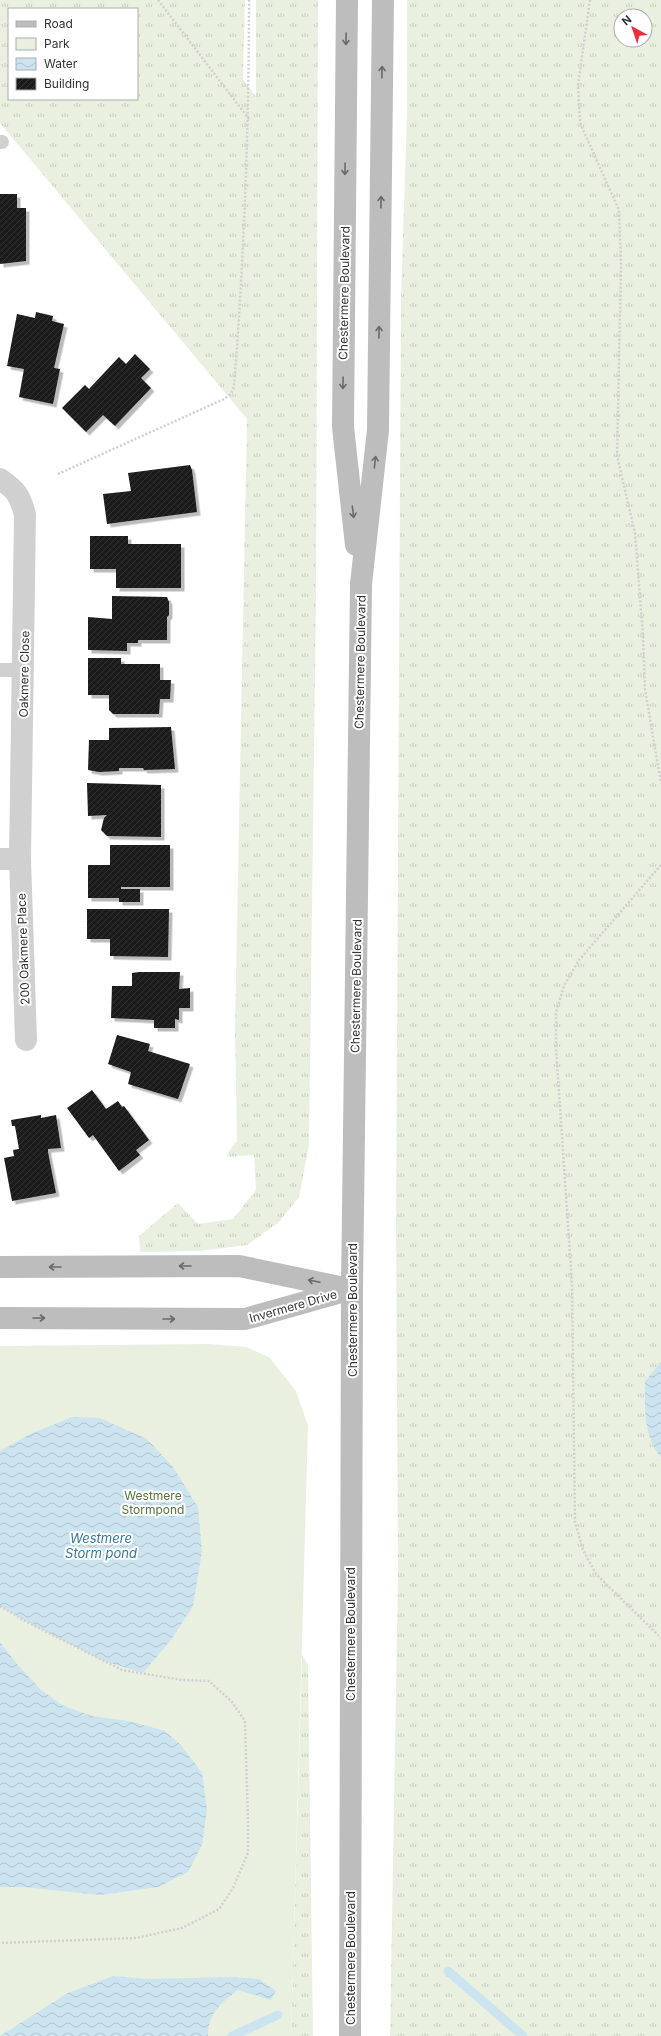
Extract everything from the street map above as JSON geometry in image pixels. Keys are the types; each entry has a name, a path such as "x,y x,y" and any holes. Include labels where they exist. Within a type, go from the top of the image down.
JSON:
{"main road":[{"name":"Chestermere Boulevard","path":"347,0 343,426 361,584"},
{"name":"Chestermere Boulevard","path":"350,2036 352,1289 361,584 378,430 383,0"},
{"name":"Invermere Drive","path":"0,1267 239,1266 352,1289"},
{"name":"Invermere Drive","path":"0,1318 245,1319 352,1289"}],"street":[{"name":"Oakmere Close","path":"0,479 13,487 21,499 24,514 24,670 10,859"},
{"name":"200 Oakmere Place","path":"10,859 26,1040"}],"lane":[{"path":"0,670 24,670"}],"path":[{"path":"158,0 249,119"},
{"path":"58,474 224,399 231,394 234,387 241,288 249,119 249,0"},
{"path":"590,0 578,85 580,123 618,210 621,265 617,456 635,533 644,636 645,690 661,783"},
{"path":"661,865 579,960 564,986 556,1012 556,1048 572,1284 575,1522 583,1550 596,1574 661,1638"},
{"path":"0,1606 25,1622 122,1670 182,1680 209,1681 232,1702 245,1721 248,1853 233,1888 219,1909 182,1928 136,1938 0,1942"}],"green space":[{"path":"0,0 245,0 243,79 256,97 256,0 318,0 316,597 309,1145 299,1197 278,1223 247,1245 200,1251 140,1252 139,1236 178,1203 198,1224 233,1219 256,1190 254,1155 227,1157 229,1151 237,1141 235,1029 247,419 0,123"},
{"path":"407,0 661,0 661,2036 390,2036 398,1573 396,1225 401,298 407,113"},
{"name":"Westmere Stormpond","path":"209,1344 246,1347 269,1357 296,1391 308,1426 291,2036 0,2036 0,1346"},
{"path":"302,1655 308,1665 313,2036 291,2036"}],"water":[{"path":"661,1362 661,1457 655,1449 648,1431 645,1411 645,1381"},
{"name":"Westmere Storm pond","path":"72,1417 100,1418 147,1439 173,1467 198,1507 202,1551 193,1606 171,1640 143,1673 104,1661 33,1625 0,1606 0,1451 30,1434"},
{"path":"0,1642 17,1664 40,1689 62,1705 91,1716 129,1721 165,1731 181,1745 202,1773 207,1809 202,1845 188,1872 158,1887 100,1895 23,1887 0,1887"},
{"path":"113,1976 148,1979 230,1977 259,1979 276,1991 271,2000 238,1990 221,2004 213,2015 210,2021 208,2036 0,2036 68,1993"}],"building":[{"path":"0,194 17,194 17,208 26,208 26,261 0,264"},
{"path":"36,312 53,316 52,321 64,324 54,368 60,369 53,404 19,397 24,369 7,366 17,314 35,318"},
{"path":"135,354 150,369 141,378 151,388 115,426 103,415 86,432 62,408 85,385 89,389 119,357 126,364"},
{"path":"190,465 192,470 197,512 107,524 103,494 131,491 128,473"},
{"path":"90,536 128,536 128,544 181,544 181,588 116,588 116,569 90,569"},
{"path":"112,596 167,597 169,602 169,615 167,617 167,640 138,640 138,643 127,643 127,651 88,650 88,617 112,619"},
{"path":"88,658 121,658 121,664 160,664 160,680 171,680 170,699 160,699 159,714 113,714 109,710 109,695 88,695"},
{"path":"171,727 175,769 144,770 143,768 119,768 119,771 99,772 88,770 89,740 109,740 109,728"},
{"path":"87,783 161,785 161,837 107,836 101,830 104,818 107,815 88,816"},
{"path":"110,845 170,845 170,887 121,887 121,889 140,889 140,902 119,902 119,898 88,898 88,865 110,865"},
{"path":"87,909 169,909 168,957 110,956 110,939 87,939"},
{"path":"180,972 179,989 190,988 190,1008 179,1008 179,1020 175,1019 175,1028 154,1028 154,1020 111,1018 112,986 132,986 132,973"},
{"path":"117,1035 150,1044 148,1051 190,1064 178,1099 128,1084 131,1072 108,1064"},
{"path":"92,1090 106,1109 118,1101 122,1107 124,1106 149,1140 136,1150 140,1155 119,1171 93,1135 89,1138 67,1108"},
{"path":"41,1115 41,1118 56,1115 61,1148 48,1149 48,1152 56,1193 12,1201 4,1158 14,1156 13,1150 19,1149 15,1126 12,1126 11,1120"}],"waterway":[{"path":"448,1971 523,2036"},
{"path":"232,2036 278,2015"}]}
